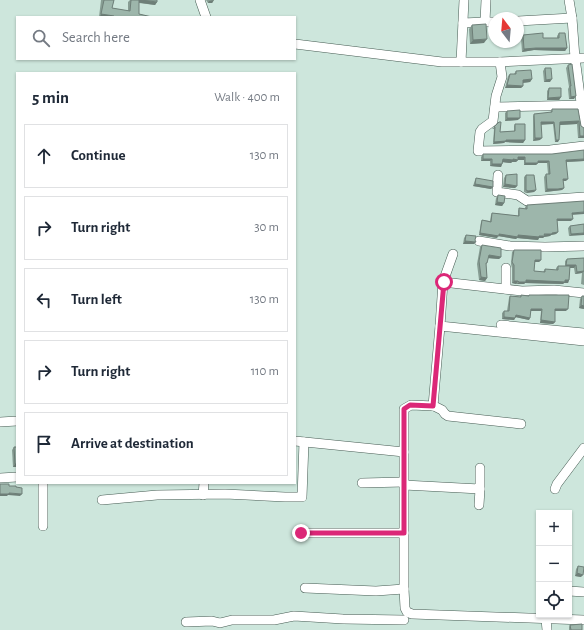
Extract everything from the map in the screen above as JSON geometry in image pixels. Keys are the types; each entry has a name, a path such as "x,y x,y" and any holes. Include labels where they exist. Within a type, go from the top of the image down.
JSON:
{"street":[{"path":"200,0 206,16"},
{"path":"461,62 464,0"},
{"path":"486,0 488,12"},
{"path":"570,0 580,58 584,125"},
{"path":"524,21 572,18"},
{"path":"463,23 488,22"},
{"path":"296,44 442,62 500,62 580,58"},
{"path":"500,62 502,77 496,96 494,121 480,132 478,151 550,150 584,146"},
{"path":"495,107 582,105"},
{"path":"498,175 497,192 518,195 526,201 584,197"},
{"path":"479,242 510,246 584,246"},
{"path":"433,406 444,282 453,254"},
{"path":"506,268 506,289"},
{"path":"444,282 506,289 554,290 584,293"},
{"path":"501,325 579,336"},
{"path":"440,326 579,336"},
{"path":"404,630 404,409 410,405 433,406 442,410 448,416 521,424"},
{"path":"0,422 16,421"},
{"path":"102,500 157,495 204,494 302,497 299,442 404,452"},
{"path":"555,489 584,448"},
{"path":"479,505 480,468"},
{"path":"0,478 16,477"},
{"path":"362,483 404,483 480,490"},
{"path":"42,484 43,526"},
{"path":"204,484 204,494"},
{"path":"301,533 404,533"},
{"path":"304,588 376,591 404,589"},
{"path":"572,591 584,592"},
{"path":"405,608 406,612 412,614 584,620"},
{"path":"186,622 212,621 220,623 232,620 274,620 294,616 343,619 404,620"},
{"path":"546,619 547,630"}],"building":[{"path":"104,0 114,0 112,8 130,11 131,0 139,0 139,14 148,16 114,16 101,14"},
{"path":"141,0 157,0 157,2"},
{"path":"486,24 487,39 473,40 472,25"},
{"path":"543,33 543,38 559,38 559,33 565,33 567,48 524,49 524,35"},
{"path":"572,64 576,96 571,97 568,65"},
{"path":"545,68 551,68 552,79 546,80"},
{"path":"531,70 532,79 523,80 523,86 507,85 510,74 516,74 516,71"},
{"path":"549,88 561,88 561,97 548,98"},
{"path":"552,109 578,109 581,126 584,128 584,136 580,136 579,121 560,122 559,140 556,140 554,122 541,122 542,138 535,138 534,114 552,112"},
{"path":"520,110 520,118 507,118 507,111"},
{"path":"501,122 500,132 515,131 515,124 525,124 525,140 506,140 494,142 494,127"},
{"path":"584,150 584,159 566,160 568,179 563,179 564,188 558,189 547,189 546,174 550,174 549,161 525,163 525,157 518,157 518,160 503,159 502,164 492,164 492,159 483,159 483,154 552,154"},
{"path":"517,174 517,186 505,184 506,175"},
{"path":"526,175 534,175 536,190 526,190"},
{"path":"476,178 493,181 493,187 475,184"},
{"path":"498,195 505,196 504,203 497,202"},
{"path":"584,201 584,212 572,213 573,219 557,219 558,232 552,234 544,234 545,236 539,237 518,235 518,237 480,233 482,220 491,222 492,213 519,216 519,208 527,209 527,205"},
{"path":"584,224 584,233 571,234 570,226"},
{"path":"466,235 476,236 476,242 465,241"},
{"path":"482,245 501,248 501,257 489,255 486,263 487,278 481,277 479,261"},
{"path":"514,250 541,250 541,260 535,260 534,271 545,272 545,269 558,270 558,266 570,266 569,280 565,280 565,282 526,280 526,282 514,281 514,265 512,262"},
{"path":"584,258 584,271 577,272 576,265 566,265 567,259"},
{"path":"521,295 569,295 568,309 555,309 555,322 541,320 542,309 531,309 530,318 516,315 515,318 504,317 504,311 509,311 510,296 521,297"},
{"path":"582,296 584,296 584,306 581,305"},
{"path":"14,447 16,447 16,464"},
{"path":"0,484 9,484 9,486 22,488 22,494 0,494"},
{"path":"578,566 584,567 583,575 577,573"},
{"path":"582,624 582,630 571,630 570,625"}],"route":[{"path":"301,533 404,533 404,409 410,405 433,406 444,282"}]}
